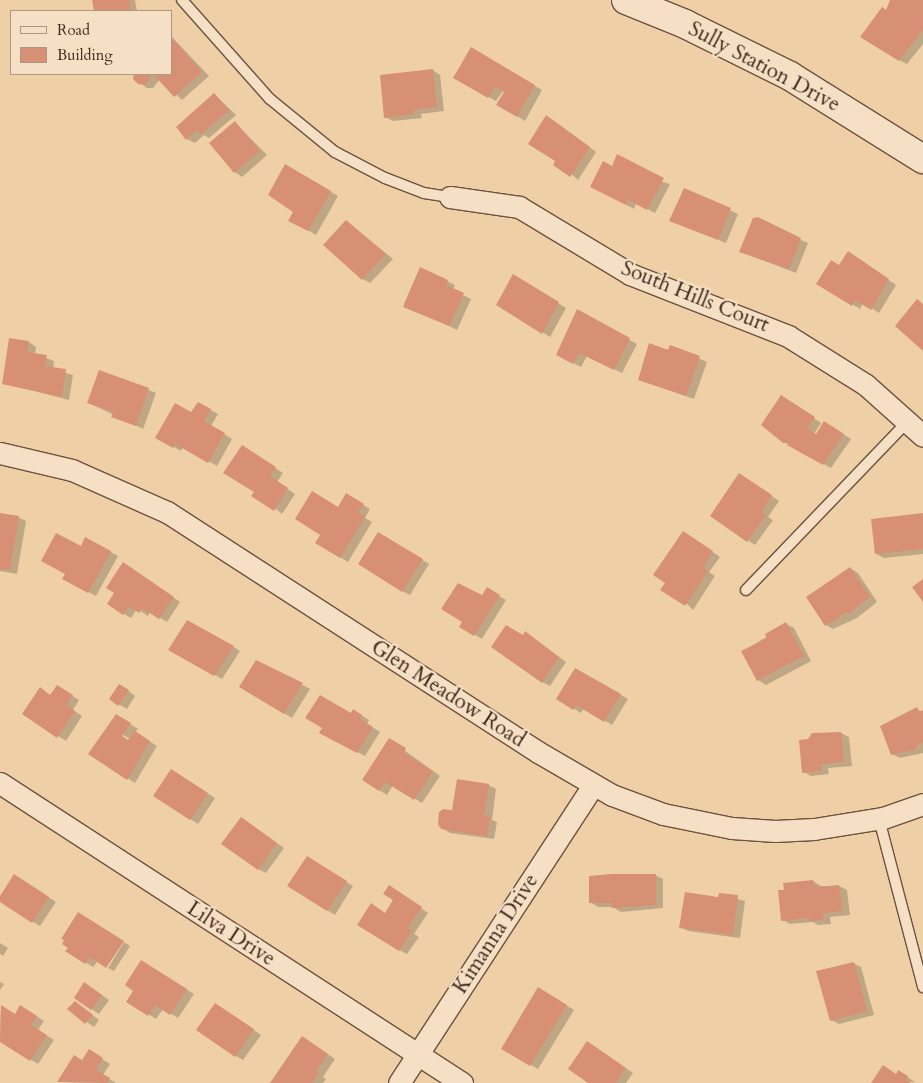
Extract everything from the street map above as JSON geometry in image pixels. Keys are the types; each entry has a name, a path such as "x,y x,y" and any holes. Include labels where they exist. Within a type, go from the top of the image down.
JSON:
{"street":[{"name":"Sully Station Drive","path":"626,0 685,24 790,76 923,159"},
{"name":"South Hills Court","path":"450,197 519,207 630,274 788,336 858,380 923,436"},
{"name":"Glen Meadow Road","path":"0,453 80,473 167,512 593,785 663,814 732,828 814,829 879,819 923,804"},
{"name":"Lilva Drive","path":"0,783 462,1083"},
{"name":"Kimanna Drive","path":"399,1083 593,785"}],"lane":[{"path":"182,0 270,99 335,152 385,178 424,193 450,197"},
{"path":"746,590 907,422"},
{"path":"879,819 923,987"}],"building":[{"path":"92,0 129,0 131,10 94,10"},
{"path":"890,0 923,0 923,30 899,61 860,37 882,7 886,10"},
{"path":"172,38 202,72 174,97 154,75 172,75"},
{"path":"471,47 535,85 517,117 496,105 504,92 495,87 488,98 453,78"},
{"path":"433,69 437,107 414,110 414,114 384,118 380,75"},
{"path":"134,75 152,75 145,85 138,84 133,79"},
{"path":"214,93 229,110 201,134 197,130 186,140 176,127"},
{"path":"546,115 590,147 570,177 553,165 555,161 528,144"},
{"path":"235,121 260,151 234,173 209,143"},
{"path":"617,154 664,178 647,210 628,200 626,205 590,187 603,161 612,166"},
{"path":"285,164 331,191 308,231 288,221 293,212 268,195"},
{"path":"684,188 731,208 718,240 669,221"},
{"path":"758,217 801,238 789,269 739,252 753,218"},
{"path":"346,220 386,254 362,280 323,245"},
{"path":"848,251 889,279 871,310 855,300 852,306 816,284 831,260 839,265"},
{"path":"420,267 448,280 446,285 464,293 449,326 403,307"},
{"path":"513,274 559,302 542,334 496,305"},
{"path":"917,299 923,304 923,351 895,326"},
{"path":"577,309 630,338 614,370 579,353 573,364 556,355"},
{"path":"9,338 29,341 27,352 47,355 45,366 66,369 62,397 2,384"},
{"path":"649,343 668,350 670,345 700,356 686,396 638,380"},
{"path":"99,370 149,388 136,426 111,417 113,412 87,403"},
{"path":"781,395 815,417 807,428 816,434 824,421 844,434 823,465 787,445 788,443 783,443 761,425"},
{"path":"198,402 211,409 204,421 225,433 208,463 175,444 173,448 155,438 175,403 191,412"},
{"path":"242,445 276,467 270,476 288,488 274,511 251,496 254,492 223,473"},
{"path":"739,473 772,495 761,512 766,515 747,542 710,516"},
{"path":"312,491 338,507 346,493 364,504 358,512 365,517 340,558 315,543 320,535 295,519"},
{"path":"0,513 19,516 10,570 0,569"},
{"path":"923,513 923,549 875,554 871,519"},
{"path":"683,531 713,551 703,567 708,571 685,606 660,590 665,583 653,575"},
{"path":"378,532 423,559 402,592 358,564"},
{"path":"56,533 81,546 85,537 111,551 88,593 62,579 65,574 41,561"},
{"path":"123,562 174,597 159,619 142,608 139,613 129,606 123,615 107,604 114,593 106,588"},
{"path":"850,567 870,597 848,614 847,612 825,626 806,597"},
{"path":"923,579 923,602 912,587"},
{"path":"458,583 482,595 487,587 500,595 474,636 459,627 462,622 441,609"},
{"path":"187,620 234,646 214,676 168,650"},
{"path":"786,622 804,656 757,681 741,651 767,638 765,634"},
{"path":"506,625 523,635 525,631 559,657 542,683 491,647"},
{"path":"256,660 303,683 284,714 239,687"},
{"path":"575,668 621,694 604,722 576,705 573,710 556,699"},
{"path":"119,684 129,690 118,706 109,699"},
{"path":"57,685 73,695 66,705 75,711 57,738 22,714 40,687 50,695"},
{"path":"320,695 351,713 353,709 362,715 360,719 373,727 357,753 319,733 322,728 305,718"},
{"path":"917,707 919,712 923,710 923,742 916,745 917,749 891,755 880,726"},
{"path":"116,714 131,723 122,736 128,740 135,731 150,741 127,780 88,754"},
{"path":"841,732 844,762 821,764 822,771 802,773 799,740 808,739 812,733"},
{"path":"389,738 406,748 404,753 433,771 414,800 385,782 379,791 362,780"},
{"path":"171,769 208,793 190,820 153,796"},
{"path":"457,779 489,784 484,816 490,817 487,836 441,829 438,824 439,812 443,809 452,810"},
{"path":"241,817 277,843 258,870 221,844"},
{"path":"307,856 347,881 327,911 287,886"},
{"path":"14,874 49,897 32,923 0,902 0,896"},
{"path":"656,874 656,905 612,908 611,903 589,903 589,876"},
{"path":"813,880 814,885 820,887 839,885 842,911 823,913 824,920 809,921 809,918 781,921 778,890 784,890 783,883"},
{"path":"389,885 422,907 408,928 412,931 399,951 357,925 371,903 385,913 393,900 383,894"},
{"path":"685,892 718,897 719,893 738,895 733,935 679,928"},
{"path":"78,912 124,941 106,968 90,957 85,964 65,951 68,948 62,944 64,940 61,939"},
{"path":"141,960 187,989 170,1015 155,1005 148,1016 126,1002 133,991 125,985"},
{"path":"854,962 867,1011 830,1021 816,971"},
{"path":"84,982 102,995 91,1010 74,998"},
{"path":"538,987 567,1005 530,1066 501,1049"},
{"path":"75,1001 93,1015 85,1024 67,1009"},
{"path":"215,1003 254,1029 235,1057 196,1030"},
{"path":"1,1005 15,1014 20,1005 37,1016 31,1025 47,1035 30,1061 0,1042"},
{"path":"302,1036 328,1054 316,1072 319,1073 312,1083 270,1083"},
{"path":"587,1041 626,1068 616,1083 588,1083 568,1069"},
{"path":"89,1049 103,1058 96,1070 110,1078 107,1083 57,1082 74,1055 82,1060"},
{"path":"883,1065 896,1074 898,1070 908,1076 906,1080 911,1083 871,1083"}]}
